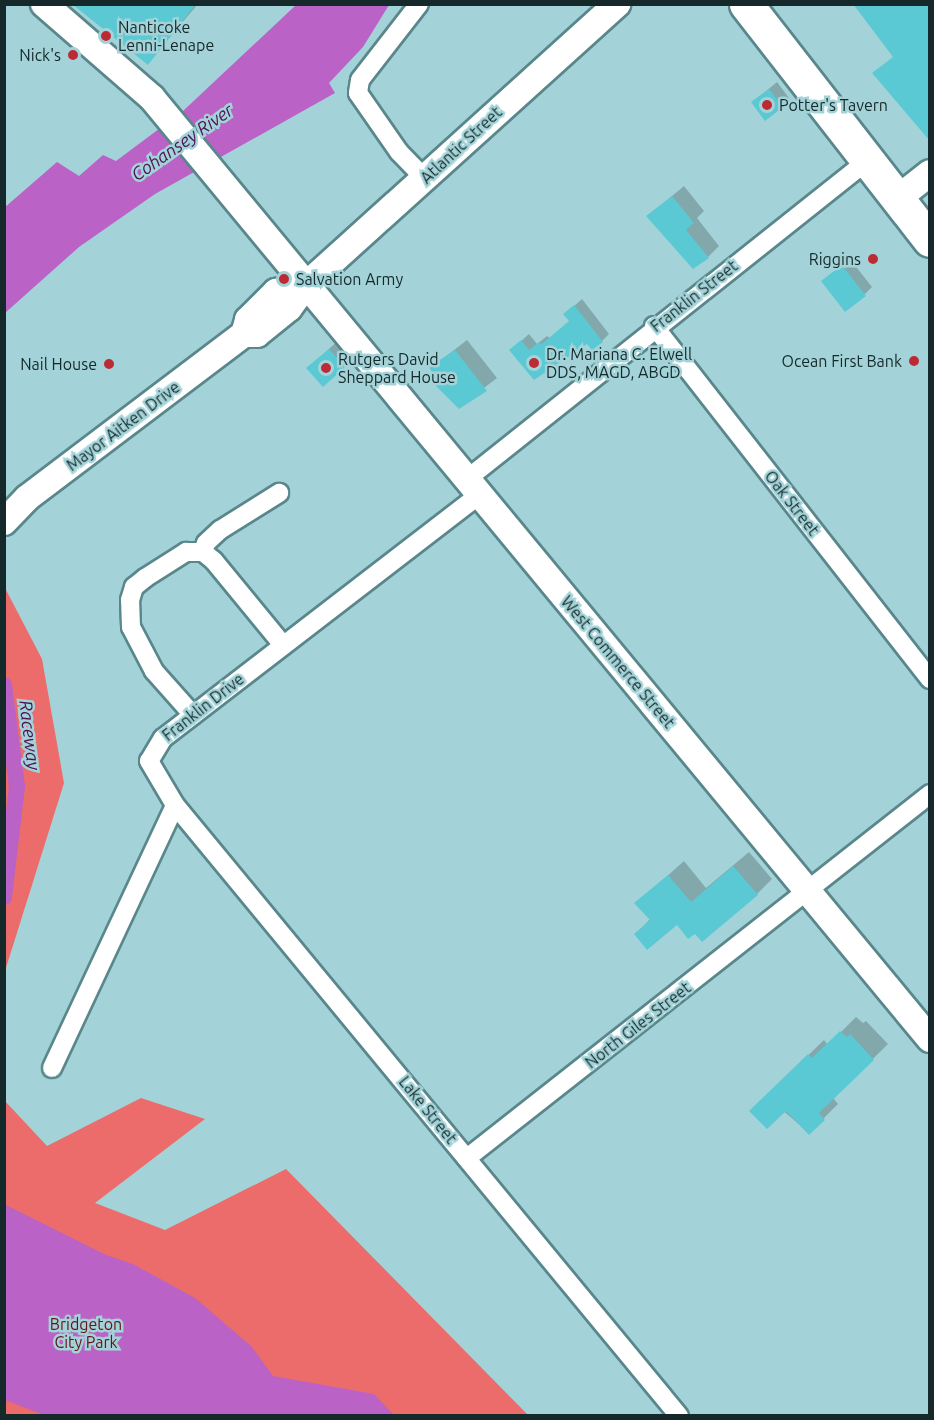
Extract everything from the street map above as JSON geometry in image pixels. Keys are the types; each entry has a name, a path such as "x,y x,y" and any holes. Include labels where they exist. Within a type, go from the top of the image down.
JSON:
{"highway":[{"path":"746,4 930,240"}],"street":[{"name":"West Commerce Street","path":"44,4 123,70 164,113 223,188 930,1039"},
{"path":"419,4 360,80 358,93 399,152 425,178"},
{"name":"Atlantic Street","path":"305,286 617,4"},
{"name":"Franklin Street","path":"473,487 654,326 867,161"},
{"path":"897,199 930,173"},
{"name":"Mayor Aitken Drive","path":"4,522 27,498 244,334 257,334 289,308 305,286"},
{"name":"Oak Street","path":"654,326 930,679"},
{"name":"Franklin Drive","path":"175,805 149,761 157,744 283,645 473,487"},
{"path":"203,552 206,543 220,530 279,493"},
{"path":"193,715 148,661 131,627 129,607 134,587 145,578 186,552 203,552 214,561 283,645"},
{"name":"North Giles Street","path":"467,1158 930,794"},
{"path":"52,1068 175,805"},
{"name":"Lake Street","path":"175,805 679,1416"}],"green space":[{"path":"5,588 42,659 64,783 5,971"},
{"path":"141,1098 205,1119 95,1203 165,1230 286,1169 528,1415 5,1415 4,1100 47,1146"}],"water":[{"name":"Cohansey River","path":"296,5 389,5 363,47 329,83 335,93 155,194 79,247 5,313 4,208 57,162 79,176 103,155 116,161 183,111"},
{"name":"Bridgeton City Park","path":"4,1204 106,1255 133,1264 195,1298 251,1346 273,1376 374,1394 394,1415 47,1416 5,1400"}],"building":[{"path":"72,4 196,4 148,65"},
{"path":"853,4 930,4 930,141 872,73 893,57"},
{"name":"Potter's Tavern","path":"769,89 783,107 765,121 751,102"},
{"path":"672,196 694,223 686,230 709,258 693,269 646,216"},
{"path":"842,265 866,296 845,312 821,281"},
{"path":"574,305 603,342 592,350 587,344 534,380 509,350 521,340 529,350 539,342 542,344 569,321 563,314"},
{"name":"Rutgers David Sheppard House","path":"329,349 345,367 323,387 306,368"},
{"path":"455,350 487,391 459,409 435,385 438,382 429,367"},
{"path":"733,866 758,895 702,942 695,934 688,939 677,925 647,950 634,934 650,920 634,903 668,875 691,902"},
{"path":"840,1031 847,1037 850,1034 874,1060 819,1113 825,1120 809,1135 786,1111 767,1129 749,1111 808,1054 812,1058"}],"waterway":[{"name":"Raceway","path":"4,685 17,786 4,897"}],"place":[{"name":"Nanticoke Lenni-Lenape","path":"106,36"},
{"name":"Nick's","path":"73,55"},
{"name":"Potter's Tavern","path":"767,105"},
{"name":"Riggins","path":"873,259"},
{"name":"Salvation Army","path":"284,279"},
{"name":"Ocean First Bank","path":"914,361"},
{"name":"Dr. Mariana C. Elwell DDS, MAGD, ABGD","path":"534,363"},
{"name":"Nail House","path":"109,364"},
{"name":"Rutgers David Sheppard House","path":"326,368"}]}
